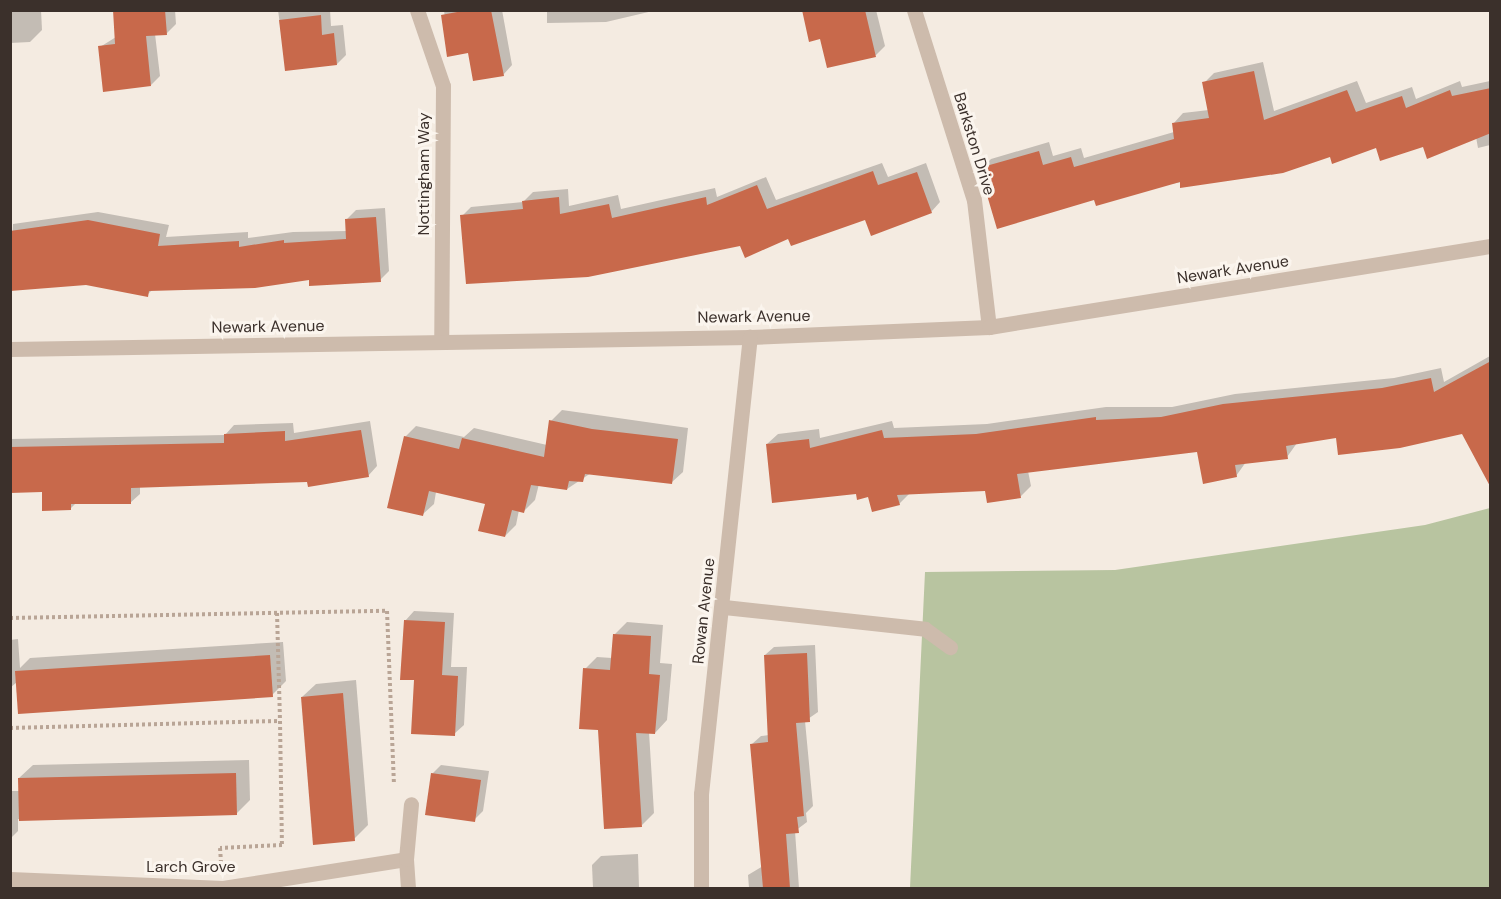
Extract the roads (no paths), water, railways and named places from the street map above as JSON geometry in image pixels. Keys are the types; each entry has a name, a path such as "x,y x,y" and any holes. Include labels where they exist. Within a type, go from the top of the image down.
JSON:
{"street":[{"name":"Nottingham Way","path":"417,10 443,86 441,342"},
{"name":"Barkston Drive","path":"914,10 974,200 989,327"},
{"name":"Newark Avenue","path":"10,349 750,337 989,327 1491,246"},
{"name":"Rowan Avenue","path":"701,888 701,794 724,608 750,337"},
{"path":"724,608 925,629 950,647"},
{"path":"408,888 406,859 411,804"},
{"name":"Larch Grove","path":"10,879 223,888 406,859"}]}
